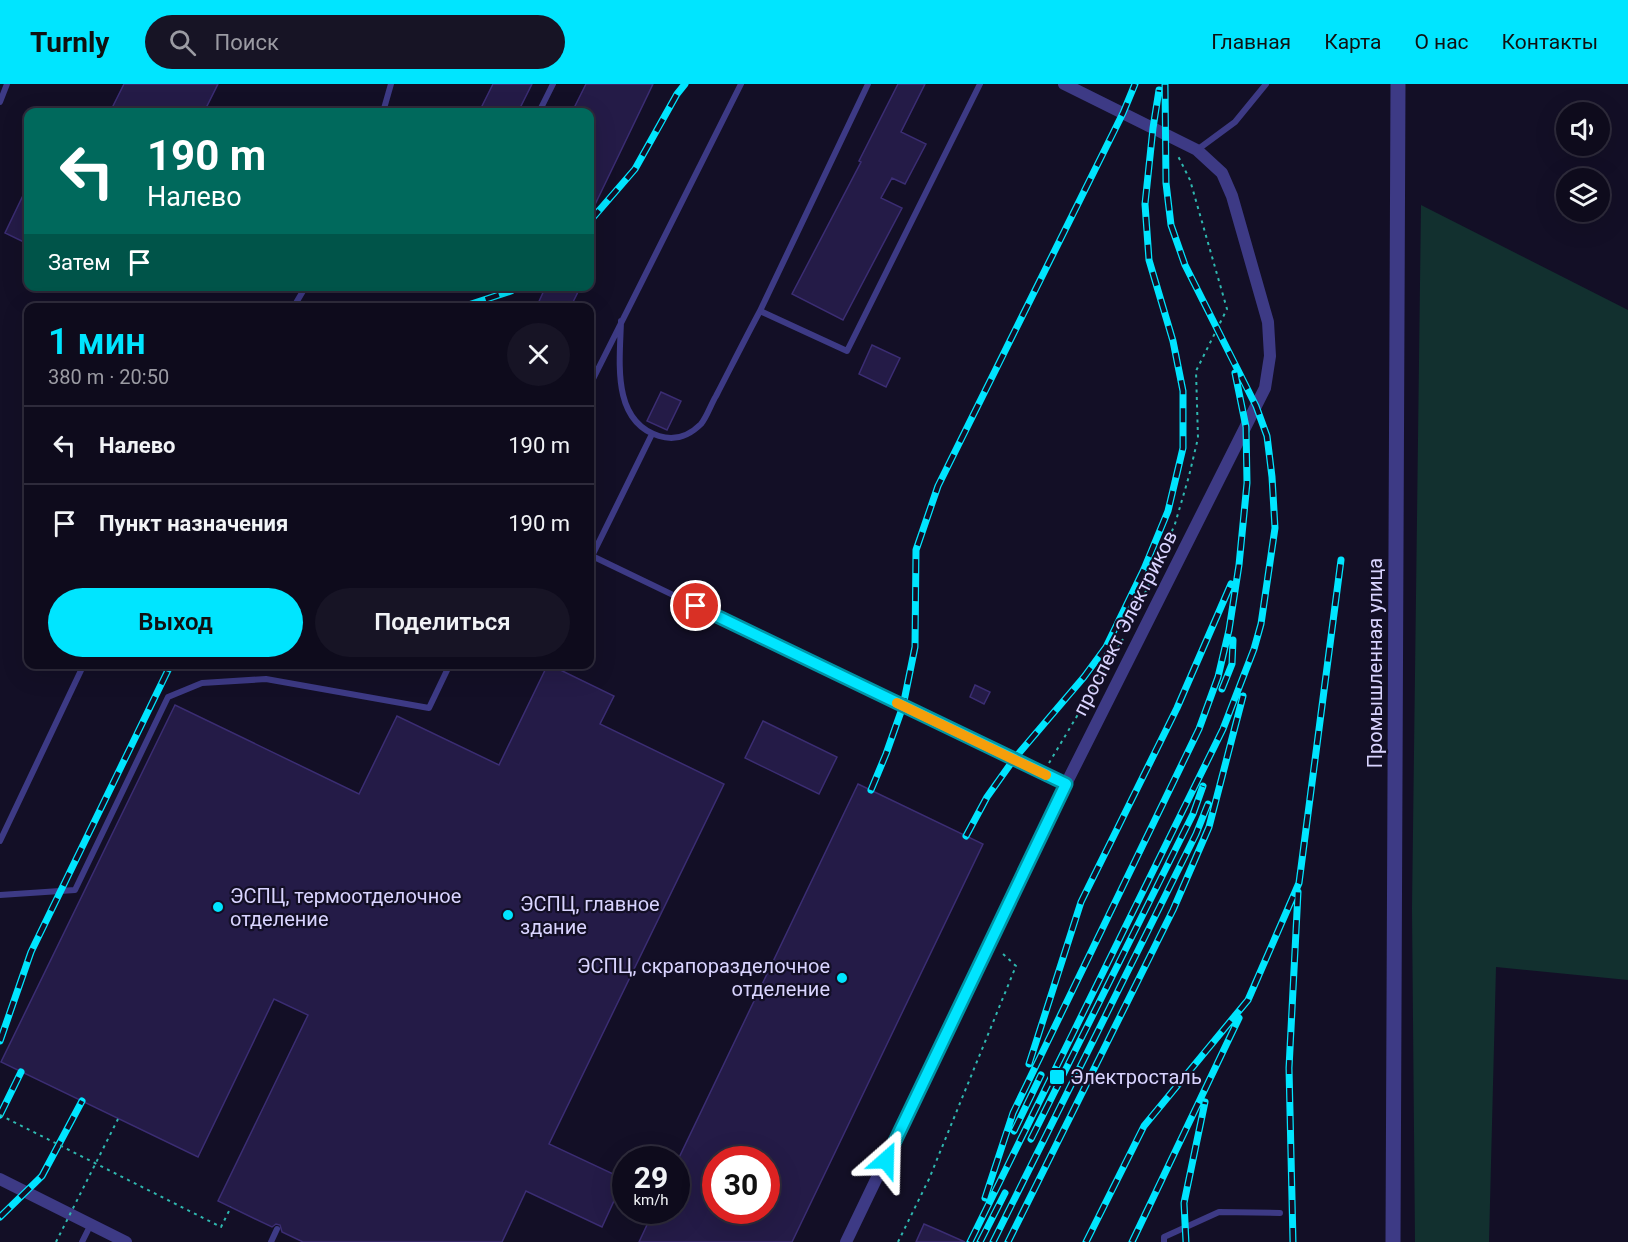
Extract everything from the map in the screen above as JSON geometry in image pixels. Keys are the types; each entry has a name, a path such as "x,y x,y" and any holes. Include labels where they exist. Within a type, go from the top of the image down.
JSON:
{"street":[{"name":"проспект Электриков","path":"846,1242 1066,784 1265,388 1270,356 1268,322 1232,196 1222,173 1197,150 1064,84"},
{"name":"Промышленная улица","path":"1394,1242 1398,84"},
{"path":"0,1179 126,1242"}],"lane":[{"path":"0,102 7,84"},
{"path":"385,108 391,84"},
{"path":"541,108 553,84"},
{"path":"594,376 741,84"},
{"path":"621,321 619,379 627,410 634,422 652,434 669,440 680,438 701,424 760,310 868,84"},
{"path":"760,310 847,351 980,84"},
{"path":"1197,150 1235,122 1266,84"},
{"path":"594,550 652,434"},
{"path":"594,557 1066,784"},
{"path":"0,841 82,669"},
{"path":"0,895 75,890 168,697 202,683 266,679 429,708 448,669"},
{"path":"1164,1242 1164,1237 1219,1212 1280,1213"},
{"path":"82,1242 91,1224"},
{"path":"271,1242 277,1229"}],"path":[{"path":"1136,614 1175,524 1198,438 1196,371 1227,309 1190,180 1176,153 1173,138"},
{"path":"1043,773 1126,633"},
{"path":"898,1242 929,1179 1016,966 990,943"},
{"path":"0,1115 221,1227 231,1207"},
{"path":"56,1242 118,1119"}],"green space":[{"path":"1421,205 1628,310 1628,980 1496,967 1489,1242 1415,1242 1412,909"}],"building":[{"path":"124,84 218,84 206,108 112,108"},
{"path":"493,84 532,84 520,108 481,108"},
{"path":"586,84 653,84 594,207 594,108 574,108"},
{"path":"898,84 925,84 901,132 926,144 905,184 892,178 881,198 902,208 843,320 792,294 861,162 859,161"},
{"path":"24,193 24,242 5,233"},
{"path":"544,291 578,291 572,303 538,303"},
{"path":"872,345 900,358 886,387 859,374"},
{"path":"661,392 681,401 667,430 647,421"},
{"name":"ЭСПЦ, главное здание","path":"546,669 558,669 614,696 600,724 724,784 549,1144 612,1173 612,1205 602,1227 526,1191 502,1242 303,1242 282,1232 280,1225 276,1224 272,1227 218,1201 308,1015 274,999 198,1157 1,1062 175,705 359,794 397,716 499,765"},
{"path":"975,685 990,692 984,704 970,697"},
{"path":"763,721 837,757 819,794 745,758"},
{"name":"ЭСПЦ, скрапоразделочное отделение","path":"858,784 983,844 792,1242 639,1242 647,1224 690,1224 690,1146 685,1146"},
{"path":"924,1224 938,1230 965,1242 916,1242"}],"railway":[{"path":"594,216 635,169 677,94 685,84"},
{"path":"871,790 903,706 915,647 916,550 938,486 1123,113 1135,84"},
{"path":"970,1242 1223,729 1254,649 1261,624 1275,528 1267,436 1256,406 1185,265 1171,225 1166,183 1165,84"},
{"path":"966,836 987,797 1014,759 1084,677 1106,647 1144,569 1168,511 1183,448 1183,391 1173,341 1149,260 1145,204 1159,90"},
{"path":"474,303 511,291"},
{"path":"985,1198 1013,1113 1199,729 1218,677 1229,630 1239,565 1247,483 1246,427 1235,373"},
{"path":"1086,1242 1144,1126 1248,1000 1299,883 1341,560"},
{"path":"1029,1064 1081,902 1177,708 1231,584"},
{"path":"1222,689 1232,664 1233,640"},
{"path":"0,1041 31,952 169,669"},
{"path":"1008,1242 1173,910 1209,827 1243,696"},
{"path":"1031,1139 1193,814 1203,786"},
{"path":"993,1242 1196,834 1208,804"},
{"path":"1293,1242 1289,1068 1298,892"},
{"path":"1132,1242 1239,1018"},
{"path":"0,1115 21,1072"},
{"path":"1014,1131 1041,1075"},
{"path":"0,1217 42,1176 82,1101"},
{"path":"1186,1242 1184,1203 1205,1102"},
{"path":"980,1242 1005,1193"}],"slow traffic":[{"path":"897,703 1046,775"}],"place":[{"name":"ЭСПЦ, термоотделочное отделение","path":"218,907"},
{"name":"ЭСПЦ, главное здание","path":"508,915"},
{"name":"ЭСПЦ, скрапоразделочное отделение","path":"842,978"},
{"name":"Электросталь","path":"1057,1077"}],"route":[{"path":"696,606 1066,784 886,1160"}]}
